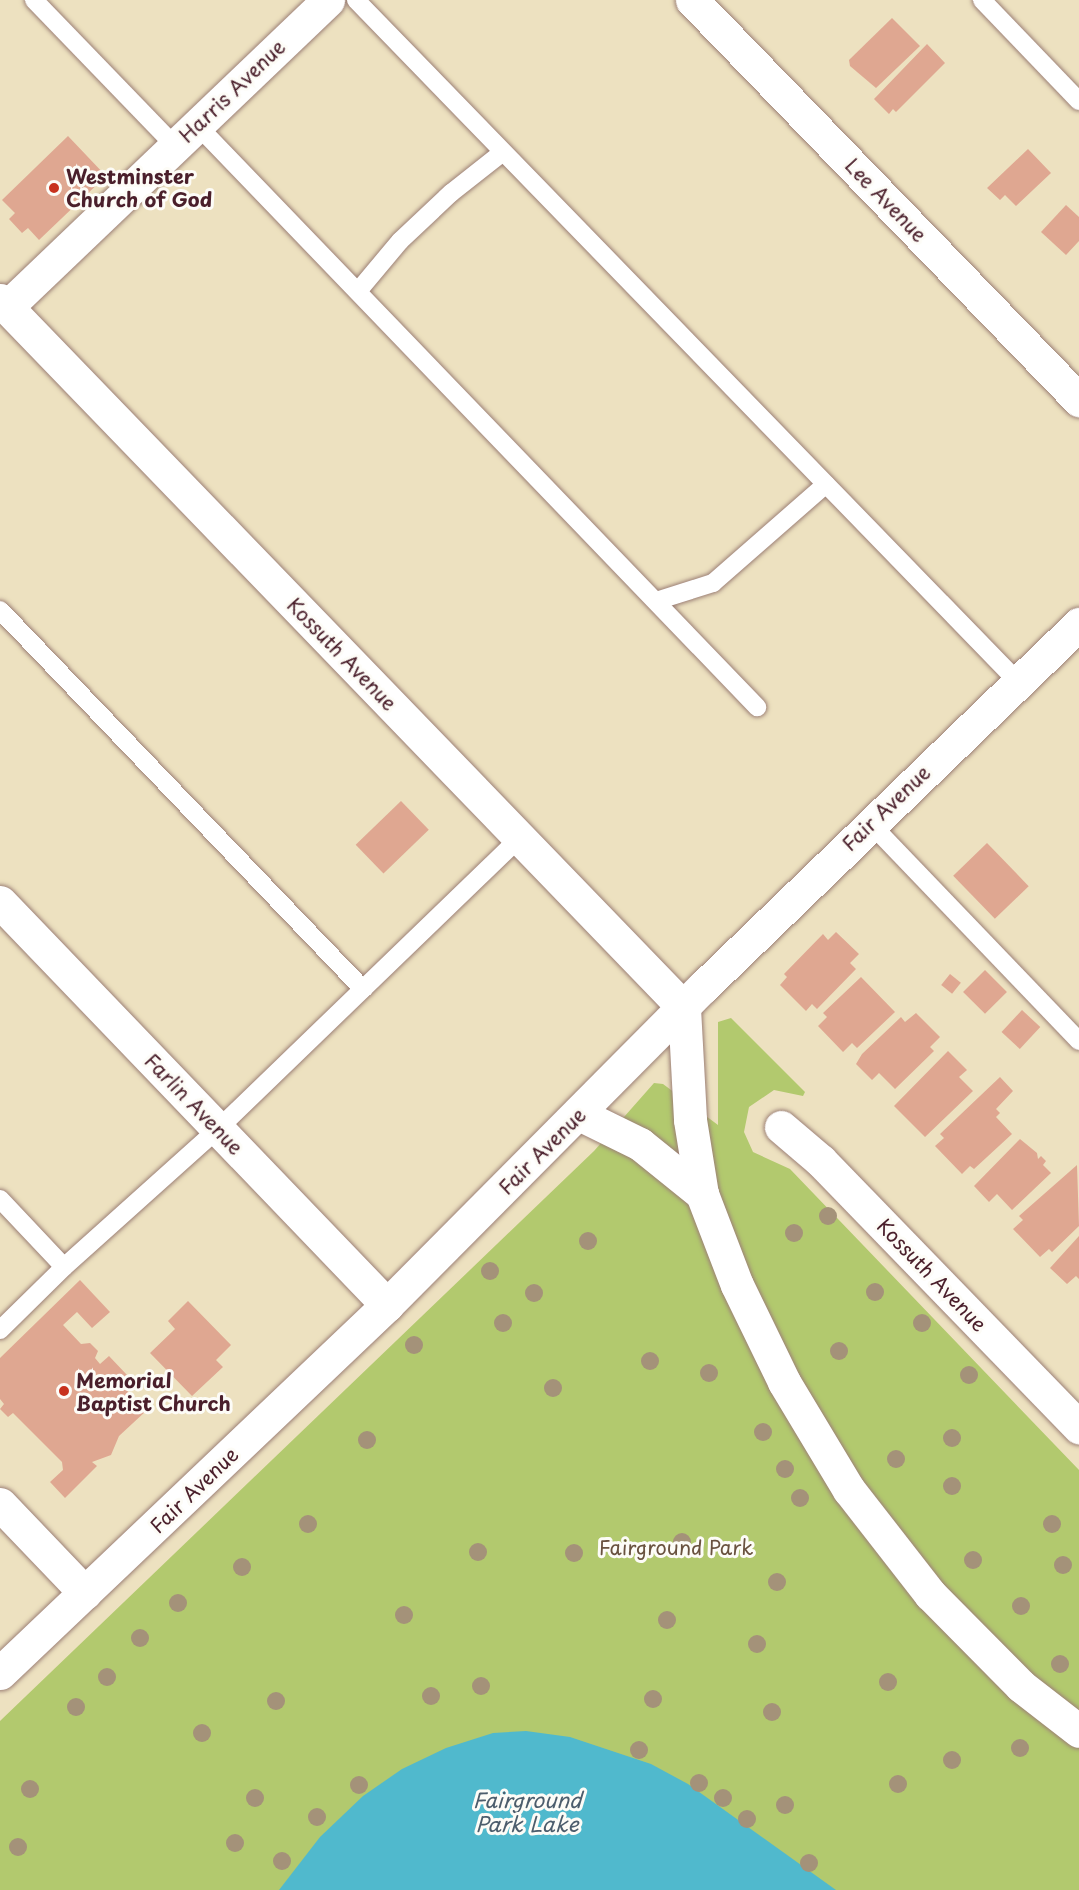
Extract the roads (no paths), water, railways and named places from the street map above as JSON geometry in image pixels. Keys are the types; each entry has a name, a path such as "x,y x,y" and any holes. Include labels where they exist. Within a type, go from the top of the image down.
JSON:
{"street":[{"name":"Harris Avenue","path":"3,304 328,0"},
{"name":"Lee Avenue","path":"692,0 1079,400"},
{"name":"Kossuth Avenue","path":"3,304 684,1008"},
{"name":"Fair Avenue","path":"0,1673 387,1305 870,823 1079,624"},
{"name":"Farlin Avenue","path":"0,902 387,1305"},
{"path":"684,1008 690,1120 702,1194 737,1285 784,1382 849,1490 930,1594 1021,1686 1079,1731"},
{"path":"579,1114 640,1144 702,1194"},
{"name":"Kossuth Avenue","path":"781,1127 821,1161 1079,1427"},
{"path":"0,1504 85,1593"}],"lane":[{"path":"33,0 359,290 757,707"},
{"path":"356,0 1018,682"},
{"path":"982,0 1079,101"},
{"path":"359,290 425,217 503,152"},
{"path":"656,601 713,583 826,484"},
{"path":"0,610 363,989"},
{"path":"870,823 1079,1041"},
{"path":"0,1330 64,1267 218,1129 520,837"},
{"path":"0,1199 64,1267"}],"water":[{"name":"Fairground Park Lake","path":"526,1731 570,1737 651,1764 688,1784 836,1890 279,1890 320,1837 363,1796 402,1769 446,1748 493,1733"}],"place":[{"name":"Westminster Church of God","path":"54,188"},
{"name":"Memorial Baptist Church","path":"64,1391"}],"park label":[{"name":"Fairground Park","path":"676,1547"}]}
